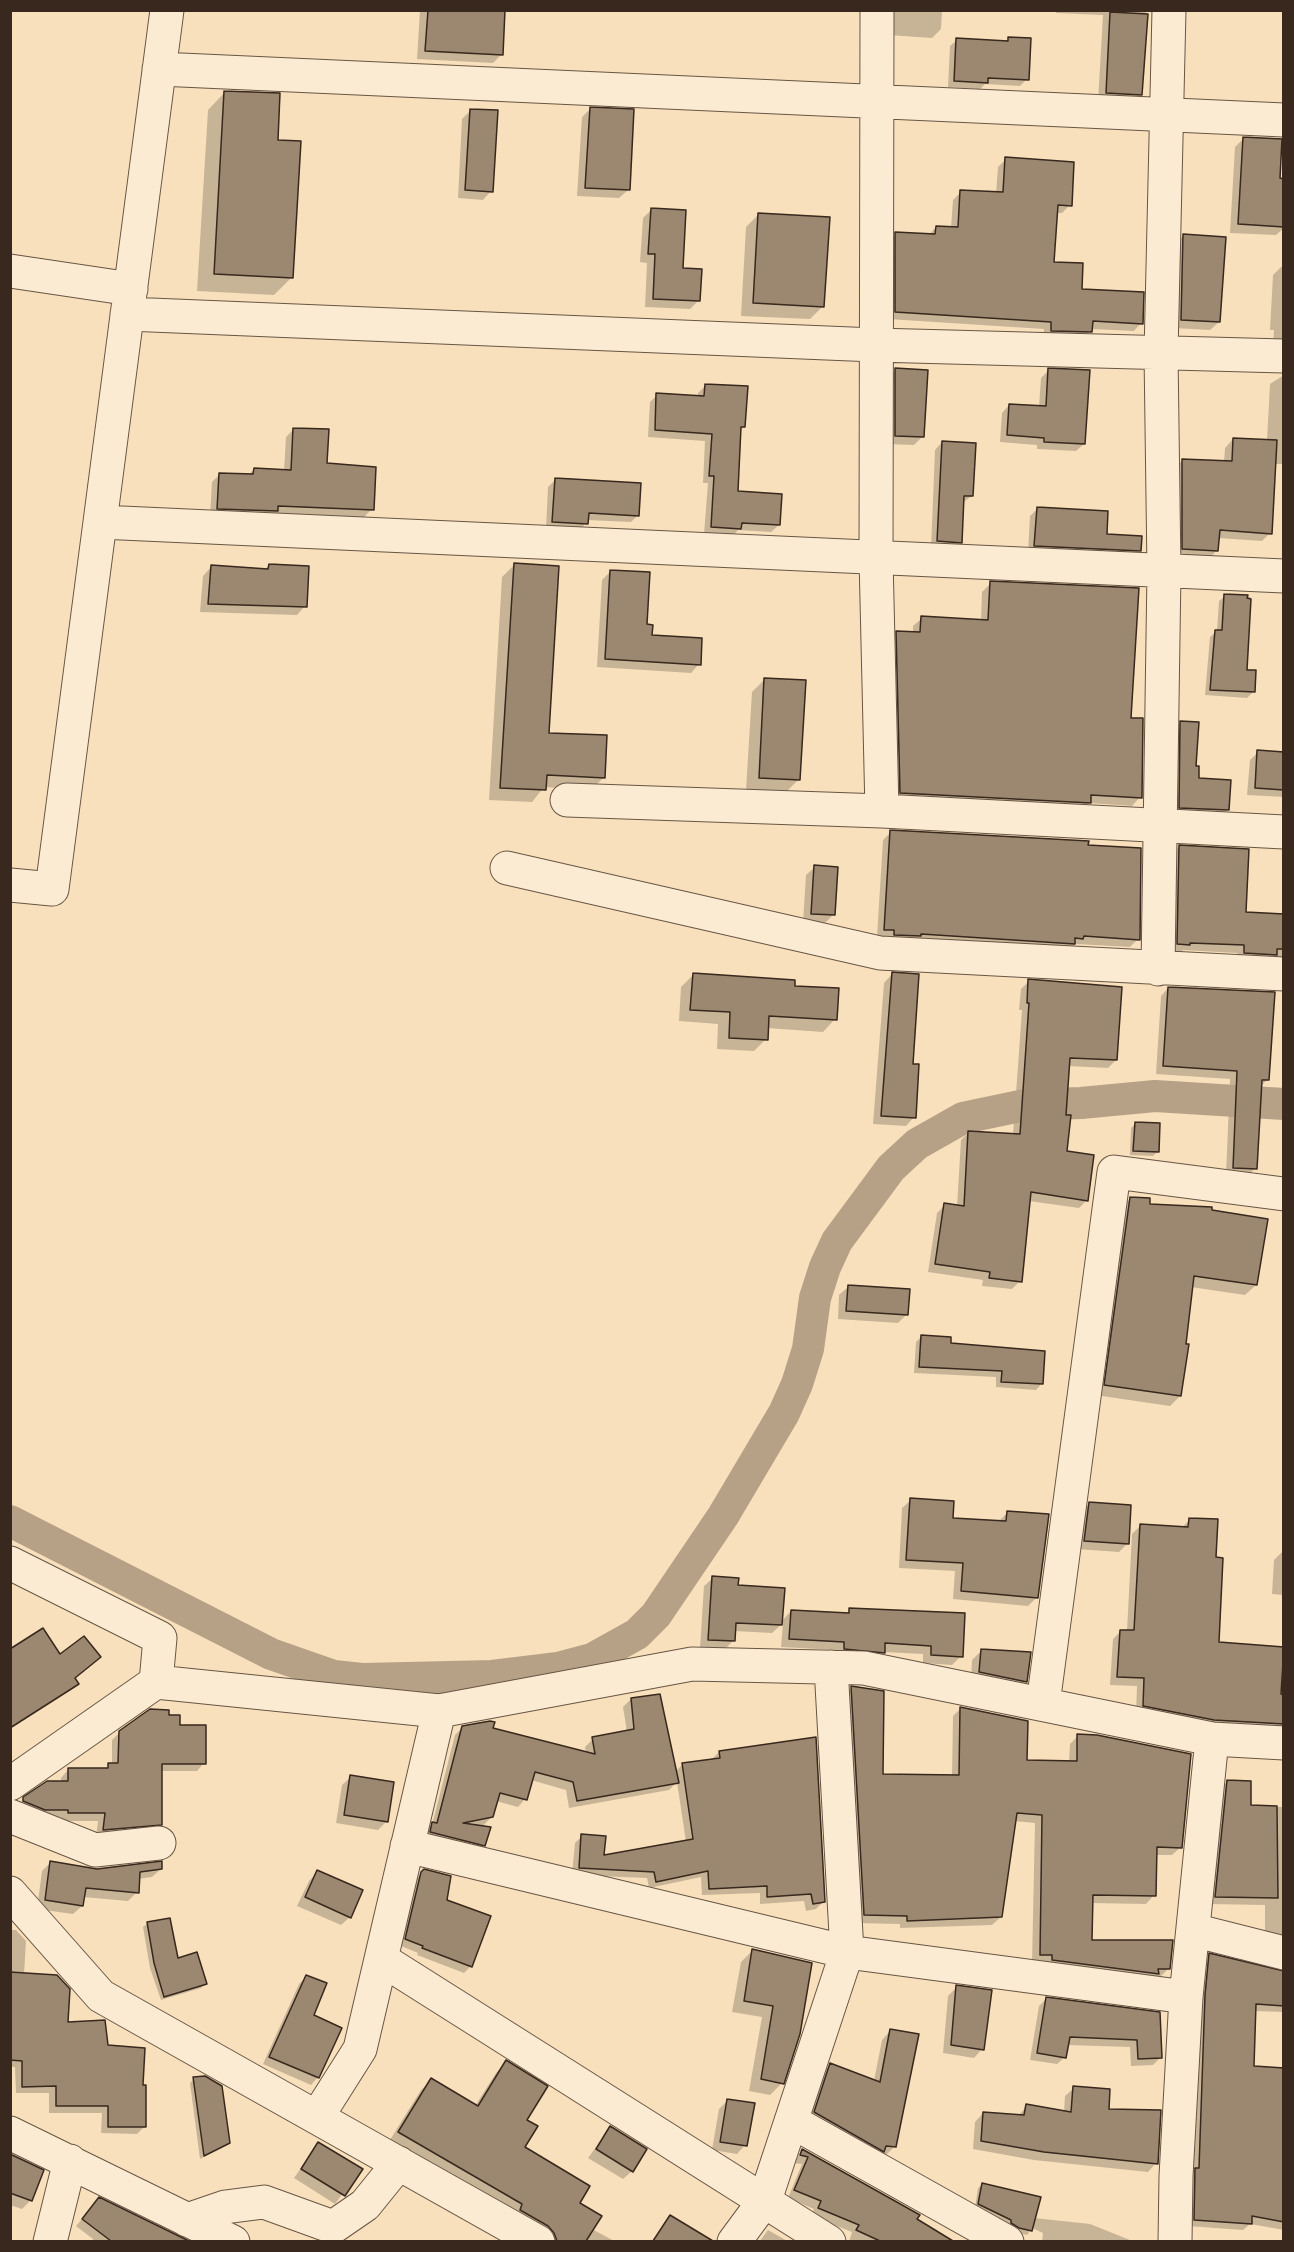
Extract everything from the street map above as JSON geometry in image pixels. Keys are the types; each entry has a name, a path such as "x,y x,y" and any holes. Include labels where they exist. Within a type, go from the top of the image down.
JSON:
{"street":[{"path":"10,885 52,890 167,10"},
{"path":"877,10 875,100 876,558 882,811"},
{"path":"1158,969 1164,571 1161,353 1169,10"},
{"path":"159,69 1284,120"},
{"path":"10,271 129,302 875,345 1284,356"},
{"path":"100,522 1284,576"},
{"path":"567,800 882,811 1284,832"},
{"path":"507,868 880,953 1284,975"},
{"path":"1043,1704 1114,1172 1284,1194"},
{"path":"10,1563 160,1638 156,1682"},
{"path":"10,1784 156,1682 439,1711 692,1664 864,1668 1212,1739 1284,1743"},
{"path":"734,2241 765,2200 847,1952 831,1667"},
{"path":"317,2117 360,2049 439,1711"},
{"path":"1175,2241 1176,2176 1186,1997 1212,1739"},
{"path":"10,1816 95,1850 159,1843"},
{"path":"407,1846 847,1952 1186,1997"},
{"path":"10,1893 101,1996 538,2241"},
{"path":"1193,1930 1284,1953"},
{"path":"381,1959 828,2241"},
{"path":"791,2121 1007,2241"},
{"path":"10,2133 233,2241"},
{"path":"50,2241 70,2161"},
{"path":"187,2220 225,2207 264,2202 333,2227 365,2205 399,2163"}],"building":[{"path":"428,10 505,10 503,55 425,51"},
{"path":"1110,12 1148,14 1142,95 1106,93"},
{"path":"1008,37 1031,38 1029,80 988,78 988,83 954,81 956,38 1008,41"},
{"path":"224,91 280,93 278,140 301,141 293,278 214,274"},
{"path":"590,107 634,109 630,190 585,188"},
{"path":"470,109 498,110 493,192 465,190"},
{"path":"1243,137 1282,139 1280,178 1284,179 1284,227 1238,224"},
{"path":"1005,157 1074,162 1072,206 1058,205 1054,262 1083,263 1082,289 1144,292 1143,324 1093,321 1092,332 1051,331 1051,322 895,312 895,232 935,234 936,226 958,227 960,190 1003,192"},
{"path":"651,208 686,210 683,268 702,269 700,301 653,299 655,254 648,254"},
{"path":"758,213 830,217 824,307 753,303"},
{"path":"1183,234 1226,237 1220,322 1181,320"},
{"path":"895,368 928,370 924,437 895,436"},
{"path":"1048,368 1090,370 1085,444 1044,442 1044,438 1007,435 1009,404 1046,406"},
{"path":"705,384 748,386 745,427 741,427 738,491 782,494 780,525 742,523 741,529 711,527 714,476 709,476 712,434 655,430 656,393 704,396"},
{"path":"293,428 329,429 327,463 376,467 374,510 278,506 278,511 217,509 219,473 253,474 254,468 291,470"},
{"path":"1233,438 1277,440 1272,534 1220,530 1218,551 1182,549 1182,459 1232,461"},
{"path":"942,441 976,443 973,496 964,496 962,543 937,541"},
{"path":"555,478 641,483 639,516 589,513 588,524 552,522"},
{"path":"1037,507 1108,511 1107,534 1142,536 1141,551 1034,546"},
{"path":"514,563 559,566 549,733 607,735 605,778 547,775 546,790 500,788"},
{"path":"269,564 309,566 307,607 208,604 211,565 268,569"},
{"path":"610,570 650,572 647,624 653,625 652,635 702,638 701,665 605,659"},
{"path":"990,581 1139,588 1131,718 1143,718 1142,798 1091,795 1091,803 900,793 896,631 920,632 921,616 988,620"},
{"path":"1224,594 1248,595 1247,598 1251,599 1247,670 1256,670 1255,692 1210,690 1215,630 1222,630"},
{"path":"764,678 806,680 800,780 759,778"},
{"path":"1180,721 1199,722 1196,766 1199,766 1199,778 1231,780 1229,810 1179,808"},
{"path":"1257,750 1284,752 1284,790 1255,788"},
{"path":"890,830 1089,841 1088,845 1141,848 1140,940 1084,936 1083,939 1075,938 1075,944 921,934 921,936 894,935 894,930 884,930"},
{"path":"1179,845 1249,849 1246,912 1284,914 1284,949 1277,949 1277,955 1244,953 1244,945 1177,944"},
{"path":"814,865 838,867 835,915 811,914"},
{"path":"892,972 919,974 913,1064 919,1064 916,1118 881,1116"},
{"path":"693,973 795,980 795,986 839,988 837,1020 769,1016 768,1040 729,1038 730,1012 690,1010"},
{"path":"1028,979 1122,987 1117,1060 1070,1058 1066,1115 1071,1115 1067,1151 1094,1155 1088,1201 1031,1192 1022,1282 989,1278 990,1272 935,1264 944,1203 964,1206 968,1131 1020,1134 1029,1003 1027,1003"},
{"path":"1168,987 1275,992 1269,1080 1262,1080 1257,1169 1233,1168 1237,1071 1163,1066"},
{"path":"1135,1122 1160,1123 1159,1152 1133,1151"},
{"path":"1130,1197 1150,1198 1150,1204 1212,1207 1212,1210 1268,1219 1257,1285 1194,1276 1186,1344 1189,1344 1181,1396 1104,1385"},
{"path":"848,1285 910,1289 908,1315 846,1311"},
{"path":"921,1335 951,1337 951,1343 1045,1351 1043,1384 1001,1382 1002,1371 919,1367"},
{"path":"910,1498 954,1501 953,1518 1006,1521 1007,1511 1049,1514 1038,1598 961,1591 963,1563 906,1560"},
{"path":"1089,1502 1131,1505 1129,1544 1084,1541"},
{"path":"1189,1518 1218,1519 1216,1557 1223,1558 1219,1642 1284,1647 1281,1694 1284,1695 1284,1724 1214,1720 1143,1706 1144,1678 1117,1677 1120,1630 1134,1630 1140,1524 1188,1527"},
{"path":"712,1576 739,1578 738,1585 785,1588 782,1625 736,1623 735,1641 708,1640"},
{"path":"849,1608 965,1613 963,1657 931,1655 931,1646 885,1643 885,1653 844,1649 844,1642 789,1639 791,1610 849,1613"},
{"path":"43,1628 60,1654 84,1636 101,1657 75,1678 79,1684 10,1728 10,1649"},
{"path":"981,1649 1031,1652 1027,1682 979,1672"},
{"path":"851,1686 884,1691 883,1774 959,1775 960,1707 1028,1721 1027,1760 1077,1761 1077,1734 1097,1735 1191,1754 1182,1848 1157,1847 1156,1896 1093,1895 1092,1940 1173,1940 1170,1969 1158,1969 1159,1974 1052,1960 1052,1955 1040,1955 1042,1815 1017,1813 1002,1917 907,1921 907,1916 864,1915"},
{"path":"660,1694 679,1783 577,1801 573,1782 535,1772 527,1800 500,1793 493,1817 463,1823 491,1827 485,1846 430,1832 432,1822 437,1823 462,1726 495,1722 493,1728 595,1754 592,1737 634,1729 631,1698"},
{"path":"150,1709 169,1710 169,1715 180,1715 180,1725 206,1725 206,1764 162,1764 162,1825 103,1830 105,1813 68,1813 68,1810 45,1810 23,1801 23,1797 47,1781 68,1781 68,1768 108,1768 108,1763 118,1763 119,1731"},
{"path":"816,1737 825,1902 813,1904 811,1894 767,1897 767,1886 709,1889 708,1871 656,1882 654,1872 579,1868 581,1834 606,1836 604,1855 693,1839 682,1763 720,1758 719,1751"},
{"path":"350,1775 394,1782 388,1822 344,1815"},
{"path":"1227,1780 1251,1781 1251,1805 1277,1806 1278,1898 1215,1897"},
{"path":"50,1861 97,1869 162,1861 162,1869 140,1872 139,1893 86,1888 83,1906 45,1900"},
{"path":"424,1869 451,1876 447,1900 491,1916 472,1967 405,1939 421,1872"},
{"path":"317,1870 363,1890 351,1918 305,1897"},
{"path":"170,1918 178,1958 197,1952 207,1984 164,1997 154,1963 147,1922"},
{"path":"752,1949 812,1963 800,2034 784,2084 761,2079 773,2006 744,2001"},
{"path":"1209,1953 1284,1971 1284,2006 1256,2004 1254,2066 1284,2068 1284,2222 1252,2216 1252,2224 1194,2220 1195,2168 1199,2168 1205,1995"},
{"path":"10,1972 57,1975 70,1989 68,2022 105,2020 108,2045 145,2048 143,2085 146,2085 146,2127 108,2127 108,2106 56,2106 56,2086 22,2087 22,2061 10,2060"},
{"path":"306,1975 327,1983 314,2015 342,2028 319,2078 269,2057"},
{"path":"956,1985 992,1990 984,2050 951,2045"},
{"path":"1046,1997 1160,2012 1162,2058 1138,2059 1137,2040 1070,2037 1066,2058 1037,2053"},
{"path":"890,2029 919,2034 896,2147 886,2146 884,2152 814,2112 830,2063 880,2082"},
{"path":"506,2060 548,2086 527,2120 538,2126 525,2147 590,2186 580,2203 602,2216 586,2241 557,2241 548,2226 520,2210 522,2204 398,2132 431,2078 478,2106"},
{"path":"205,2076 222,2086 230,2143 204,2156 193,2077"},
{"path":"1073,2086 1110,2089 1109,2109 1161,2110 1158,2164 1044,2152 981,2141 983,2112 1024,2115 1026,2104 1071,2112"},
{"path":"727,2099 755,2103 747,2146 720,2142"},
{"path":"610,2126 647,2149 633,2172 596,2149"},
{"path":"318,2142 363,2169 345,2196 301,2169"},
{"path":"802,2149 920,2215 917,2219 953,2241 880,2241 856,2230 859,2225 818,2208 821,2201 794,2190 808,2157 800,2155"},
{"path":"10,2154 44,2170 32,2201 10,2193"},
{"path":"982,2183 1041,2197 1032,2231 1019,2228 1011,2223 1011,2220 978,2204"},
{"path":"99,2197 189,2241 111,2241 82,2219"},
{"path":"670,2215 713,2241 653,2241"}],"waterway":[{"path":"10,1521 271,1654 334,1676 362,1679 492,1676 558,1668 592,1659 637,1634 656,1615 723,1516 784,1413 797,1384 808,1349 815,1298 825,1267 837,1241 891,1168 917,1144 963,1118 1025,1105 1081,1103 1155,1096 1284,1104"}]}
